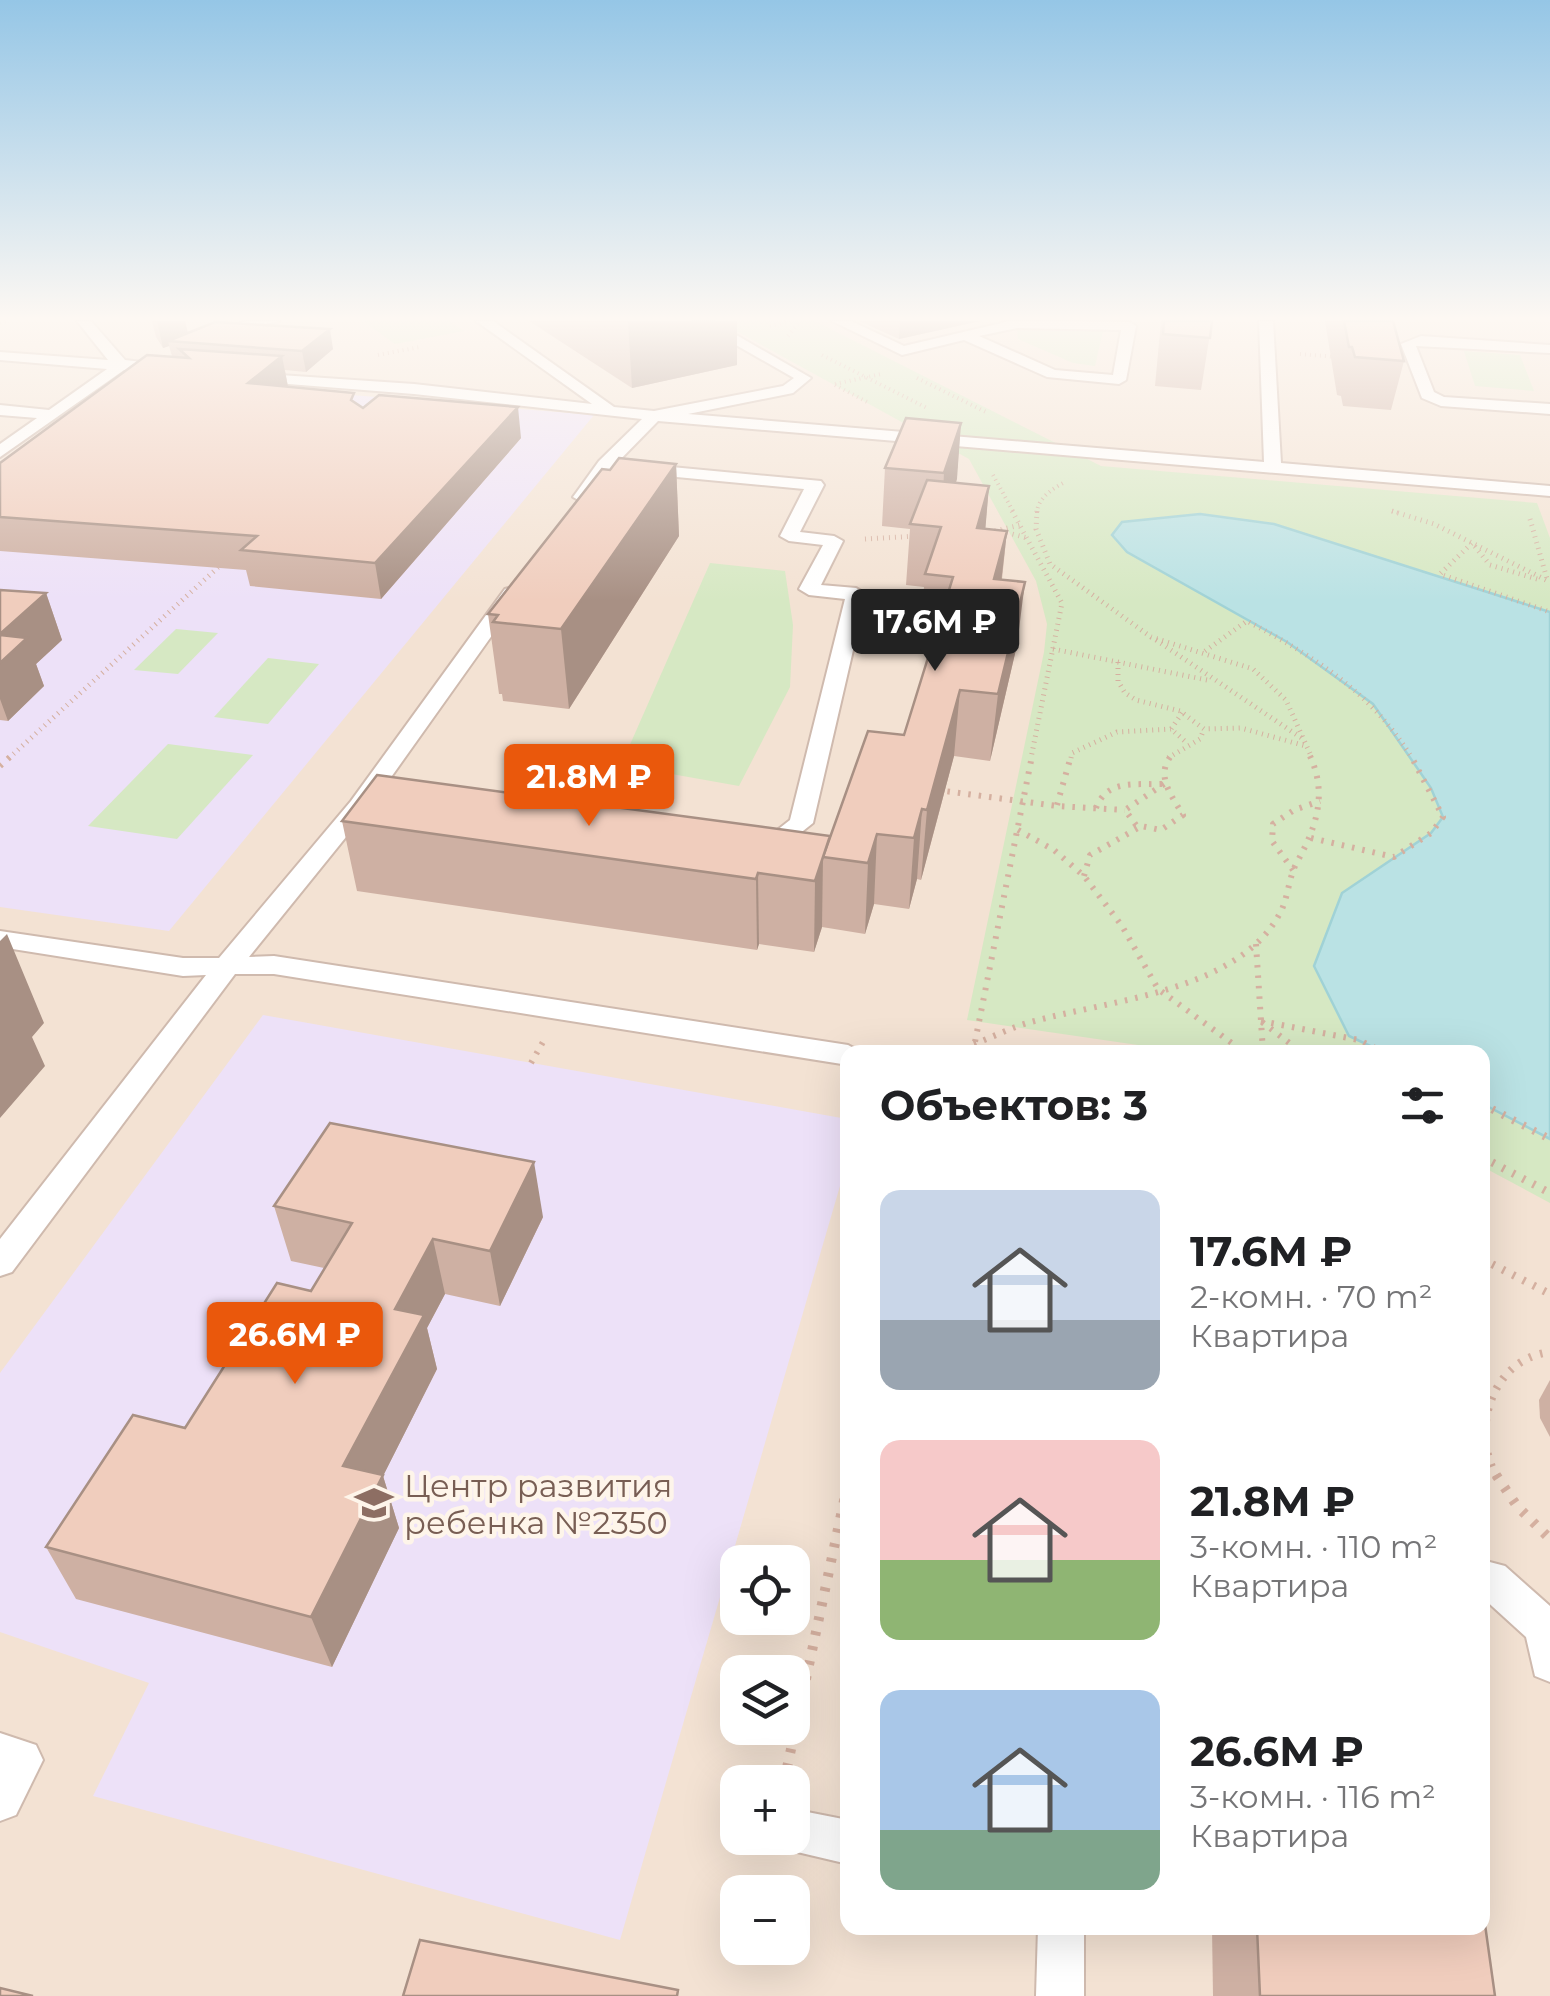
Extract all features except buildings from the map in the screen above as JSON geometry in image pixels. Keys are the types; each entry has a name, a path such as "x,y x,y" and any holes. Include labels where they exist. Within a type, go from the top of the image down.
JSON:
{"lane":[{"path":"44,414 53,415"},
{"path":"639,414 1550,491"},
{"path":"571,513 604,465 654,416 664,414"},
{"path":"1271,414 1274,467"},
{"path":"0,452 53,415"},
{"path":"604,465 816,485 789,536 834,541 810,589 856,594 802,823 751,859 732,856"},
{"path":"0,1262 226,966 369,807 524,576"},
{"path":"0,939 182,967 274,965 840,1055"},
{"path":"1490,1579 1545,1628 1550,1662"},
{"path":"0,1754 22,1760 0,1799"},
{"path":"810,1835 840,1840"},
{"path":"1060,1996 1062,1935"}],"path":[{"path":"991,414 997,417"},
{"path":"963,442 984,458 1062,602 974,1044"},
{"path":"1073,479 1054,486 1037,506 1036,525 1050,564 1305,743"},
{"path":"1522,489 1549,581"},
{"path":"1388,509 1434,524 1549,581"},
{"path":"999,531 1020,525"},
{"path":"1026,535 1036,525"},
{"path":"981,532 1026,535"},
{"path":"834,541 926,536"},
{"path":"1472,543 1476,556 1499,570 1549,581"},
{"path":"1472,543 1440,574 1550,612"},
{"path":"0,766 235,552"},
{"path":"1045,571 1074,584"},
{"path":"1205,651 1247,621 1287,642 1373,704 1431,788 1443,817 1432,833 1394,857 1311,838"},
{"path":"974,1044 1027,1022 1205,977 1243,958 1279,915 1292,870 1311,838 1322,800 1318,774 1286,700 1253,669 1151,637"},
{"path":"1053,649 1213,682"},
{"path":"1118,662 1116,682 1121,692 1182,713 1200,722 1204,729"},
{"path":"1171,729 1182,713"},
{"path":"1204,729 1240,728 1305,743"},
{"path":"1057,806 1072,753 1117,732 1171,729 1188,744"},
{"path":"1084,876 1090,855 1138,828 1168,829 1180,822 1183,815 1164,784 1165,759 1171,750 1200,739 1204,729"},
{"path":"928,788 1057,806 1125,810 1164,784"},
{"path":"1096,808 1101,794 1116,785 1164,784"},
{"path":"1292,870 1272,841 1274,824 1294,810 1322,800"},
{"path":"1125,810 1128,820 1138,828"},
{"path":"1018,830 1054,850 1084,876 1122,926 1158,989 1234,1045"},
{"path":"1256,942 1263,1045"},
{"path":"1261,1022 1369,1045"},
{"path":"1261,1022 1292,1045"},
{"path":"1490,1108 1550,1139"},
{"path":"1490,1162 1550,1193"},
{"path":"1490,1263 1550,1294"},
{"path":"1490,1399 1510,1368 1550,1352"},
{"path":"1490,1459 1510,1503 1550,1540"},
{"path":"788,1765 840,1520"}],"shaded area":[{"path":"0,414 1550,414 1550,1996 0,1996"},
{"path":"76,414 594,415 169,931 0,907 0,464"},
{"name":"Центр развития ребенка №2350","path":"263,1015 840,1118 840,1186 735,1545 720,1545 720,1597 620,1940 93,1796 149,1683 0,1632 0,1373"}],"green space":[{"path":"887,414 999,414 1101,466 1537,503 1550,538 1550,1203 1490,1171 1490,1045 1138,1045 967,1020 1047,624 1036,581 969,459"},
{"path":"710,563 785,571 793,625 790,687 739,786 621,765"},
{"path":"176,629 218,633 178,674 134,670"},
{"path":"268,658 319,664 268,724 214,717"},
{"path":"168,744 253,755 177,839 88,826"}],"water":[{"path":"1200,514 1274,524 1550,612 1550,1139 1490,1108 1490,1045 1368,1045 1349,1036 1314,966 1342,893 1431,833 1443,817 1431,788 1373,704 1287,642 1127,552 1112,535 1122,522"}],"place":[{"name":"Центр развития ребенка №2350","path":"374,1503"}]}
